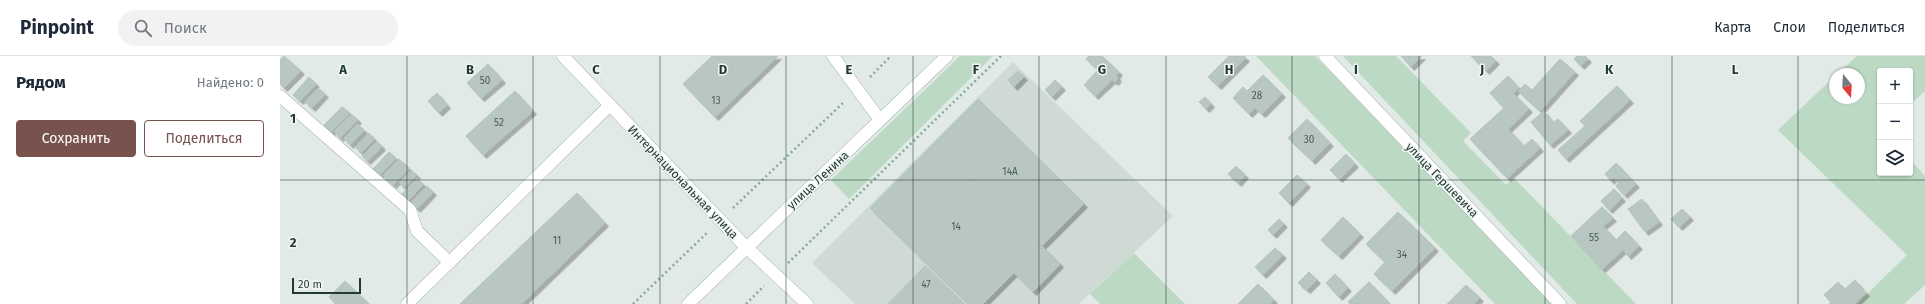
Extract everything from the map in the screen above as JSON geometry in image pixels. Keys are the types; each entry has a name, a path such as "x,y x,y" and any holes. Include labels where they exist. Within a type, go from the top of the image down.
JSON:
{"street":[{"name":"Интернациональная улица","path":"563,56 746,247 806,304"},
{"path":"833,56 880,120"},
{"name":"улица Ленина","path":"688,304 746,247 948,56"},
{"name":"улица Гершевича","path":"1325,56 1560,304"},
{"path":"280,96 410,210 417,231 449,262"},
{"path":"407,304 610,105"}],"path":[{"path":"633,304 891,56"},
{"path":"746,304 1001,56"}],"shaded area":[{"path":"1013,62 1173,216 1079,304 855,304 812,263"}],"green space":[{"path":"960,56 993,56 849,199 831,180"},
{"path":"1256,56 1315,56 1555,304 1495,304"},
{"path":"1343,56 1396,56 1471,133 1463,141 1506,185 1514,178 1636,304 1577,304"},
{"path":"1857,56 1925,56 1925,91 1913,102 1913,68 1877,68 1877,176 1913,176 1913,162 1925,176 1925,285 1904,304 1857,304 1907,255 1778,130 1829,82 1829,104 1865,104 1865,68 1844,68"},
{"path":"1134,253 1185,304 1100,304 1090,294"}],"building":[{"path":"284,56 301,71 284,88 280,84 280,60"},
{"path":"712,56 778,56 715,117 683,84"},
{"path":"1089,56 1102,56 1119,72 1116,76 1118,78 1115,82 1112,80 1095,96 1084,85 1098,70 1086,59"},
{"path":"1229,56 1244,56 1246,58 1218,86 1208,77"},
{"path":"1401,56 1422,56 1411,67"},
{"path":"1471,56 1491,56 1496,61 1486,71"},
{"path":"1577,56 1585,56 1588,59 1581,66 1574,59"},
{"path":"1560,59 1575,72 1540,111 1518,91 1525,84 1532,90"},
{"path":"488,64 502,80 481,98 467,83"},
{"path":"1018,71 1024,77 1014,87 1008,80"},
{"path":"1263,75 1282,94 1262,114 1255,108 1249,114 1233,98 1243,87 1247,91"},
{"path":"1508,76 1519,88 1513,93 1529,109 1508,129 1524,146 1532,139 1540,148 1507,178 1470,139 1504,108 1490,93"},
{"path":"309,77 316,84 300,101 293,95"},
{"path":"1055,80 1062,87 1052,97 1045,90"},
{"path":"1617,86 1630,100 1566,159 1558,150 1585,126 1580,121"},
{"path":"318,88 325,94 312,108 305,102"},
{"path":"515,91 533,111 483,155 466,136"},
{"path":"437,93 447,105 439,113 428,101"},
{"path":"1205,97 1211,104 1206,109 1199,102"},
{"path":"978,99 1084,204 1042,246 936,141"},
{"path":"342,107 350,113 331,132 324,125"},
{"path":"1544,111 1553,123 1558,119 1568,130 1550,145 1531,122"},
{"path":"351,114 358,120 340,138 334,132"},
{"path":"1307,119 1330,143 1312,161 1288,138"},
{"path":"357,124 364,130 350,145 344,139"},
{"path":"369,133 374,139 361,153 355,147"},
{"path":"377,141 382,147 367,161 362,156"},
{"path":"936,141 1060,264 1033,292 1014,273 983,304 968,304 870,208"},
{"path":"389,152 396,158 380,175 373,169"},
{"path":"1346,154 1355,164 1339,179 1330,170"},
{"path":"399,159 409,168 393,185 383,176"},
{"path":"1616,163 1636,184 1624,195 1616,186 1619,183 1613,178 1611,181 1605,174"},
{"path":"1236,166 1245,175 1238,183 1228,174"},
{"path":"411,170 417,175 404,188 399,183"},
{"path":"1297,175 1307,184 1289,203 1279,193"},
{"path":"417,178 423,184 408,201 401,195"},
{"path":"427,186 433,192 417,209 411,203"},
{"path":"1614,189 1622,198 1609,210 1601,201"},
{"path":"577,193 605,223 521,304 460,304"},
{"path":"1642,199 1659,222 1645,232 1628,209"},
{"path":"1602,207 1613,218 1603,226 1616,240 1625,231 1639,246 1628,256 1623,250 1602,269 1571,236"},
{"path":"1682,209 1690,217 1679,227 1671,219"},
{"path":"1398,212 1435,248 1392,291 1374,274 1385,262 1366,244"},
{"path":"1343,217 1360,234 1339,256 1321,240"},
{"path":"1279,219 1284,224 1273,235 1268,230"},
{"path":"1275,248 1283,255 1263,275 1255,267"},
{"path":"925,266 964,304 888,304"},
{"path":"1309,272 1317,280 1307,290 1298,283"},
{"path":"1335,274 1348,288 1339,297 1326,283"},
{"path":"1855,280 1866,293 1854,304 1829,304 1831,302 1824,295 1838,282 1845,289"},
{"path":"345,281 369,304 336,304 329,297"},
{"path":"1369,282 1390,304 1350,304 1348,302"},
{"path":"1258,284 1274,300 1269,304 1238,304"},
{"path":"1466,285 1480,298 1474,304 1447,304"}]}
